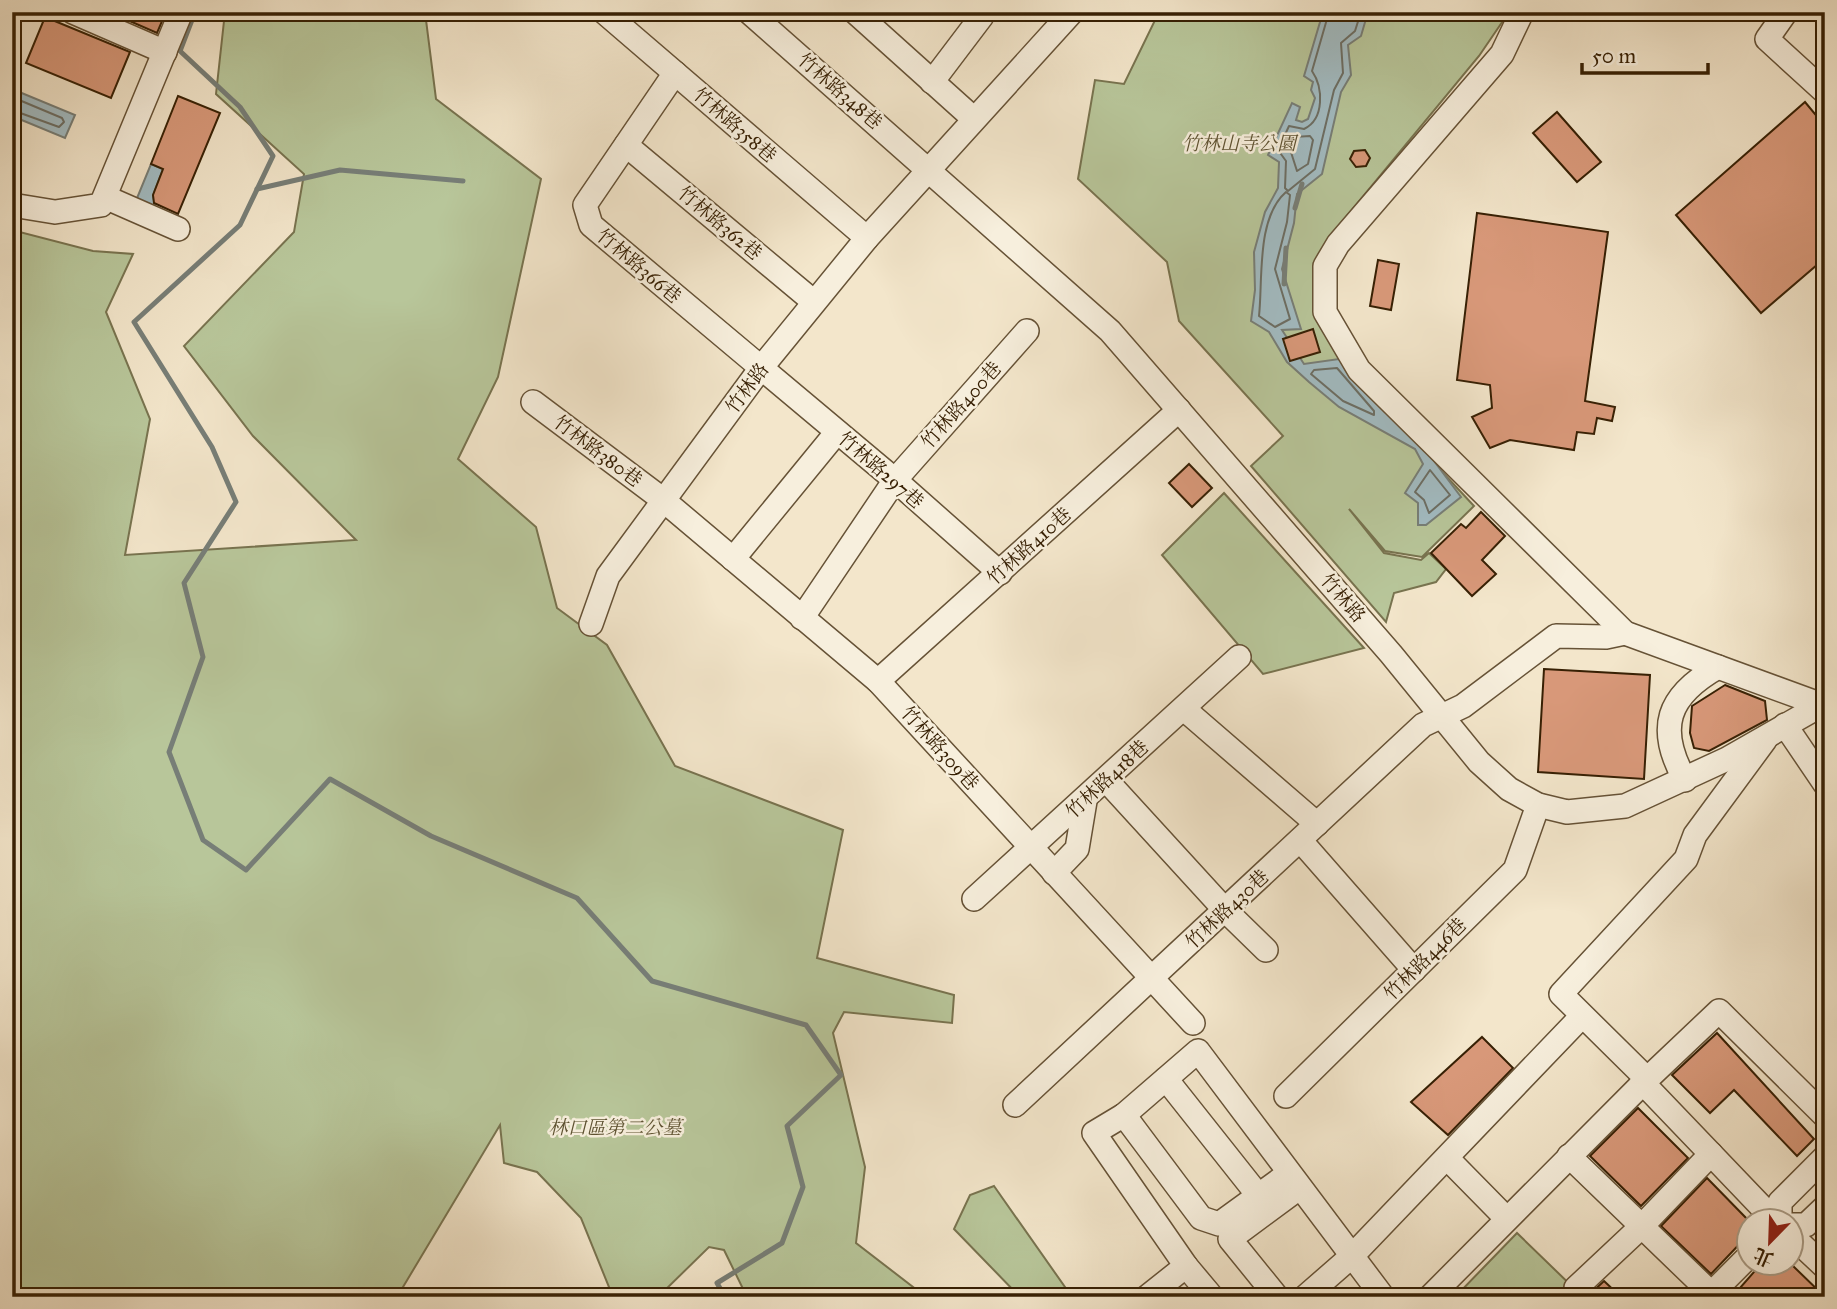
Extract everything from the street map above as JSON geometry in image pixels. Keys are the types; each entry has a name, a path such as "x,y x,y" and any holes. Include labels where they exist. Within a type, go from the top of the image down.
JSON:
{"street":[{"path":"73,12 165,52"},
{"path":"12,205 55,212 101,205 181,12"},
{"name":"竹林路358巷","path":"604,12 867,238"},
{"name":"竹林路348巷","path":"749,12 930,170"},
{"path":"855,12 974,119"},
{"path":"932,82 982,16 978,12"},
{"name":"竹林路","path":"591,624 608,576 662,499 761,368 867,238 1072,12"},
{"name":"竹林路","path":"1522,12 1502,54 1338,244 1325,266 1325,312 1359,370 1625,633 1823,704"},
{"path":"1786,12 1767,39 1825,92"},
{"name":"竹林路366巷","path":"675,73 585,205 591,225 761,368"},
{"name":"竹林路362巷","path":"626,145 814,302"},
{"name":"竹林路","path":"930,170 1110,331 1391,654 1479,762 1509,789 1538,805 1567,811 1625,807 1685,780 1823,704"},
{"path":"12,193 55,212"},
{"path":"104,197 178,229"},
{"name":"竹林路400巷","path":"803,618 895,480 1027,331"},
{"name":"竹林路297巷","path":"761,368 895,480 1000,573"},
{"name":"竹林路380巷","path":"533,402 662,499"},
{"name":"竹林路410巷","path":"878,681 1179,410"},
{"path":"733,559 837,432"},
{"name":"竹林路309巷","path":"662,499 878,681 1193,1023"},
{"name":"竹林路430巷","path":"1015,1105 1423,725 1463,706 1556,636 1605,637 1625,633"},
{"name":"竹林路418巷","path":"974,899 1085,801 1239,657"},
{"path":"1685,780 1670,753 1670,721 1678,698 1696,680 1718,667"},
{"path":"1184,709 1317,824"},
{"path":"1764,1208 1643,1083 1641,1073 1581,1017 1561,994 1686,859 1695,835 1778,729 1825,784"},
{"path":"1107,780 1224,911 1266,950"},
{"path":"1054,873 1077,849 1085,801"},
{"name":"竹林路446巷","path":"1286,1097 1515,870 1538,805"},
{"path":"1300,840 1413,970"},
{"path":"1430,1297 1506,1218 1719,1011 1825,1116"},
{"path":"1305,1297 1352,1256 1581,1017"},
{"path":"1212,1297 1186,1266 1094,1133 1124,1115 1198,1051 1383,1297"},
{"path":"1162,1083 1252,1199"},
{"path":"1124,1115 1201,1218 1219,1224 1252,1199 1294,1181"},
{"path":"1576,1287 1641,1227 1711,1154"},
{"path":"1569,1156 1712,1296 1736,1269"},
{"path":"1779,1208 1780,1202 1825,1157"},
{"path":"1447,1158 1506,1218"},
{"path":"1277,1297 1230,1239 1294,1181"},
{"path":"1806,1225 1825,1207"},
{"path":"1806,1250 1825,1267"},
{"path":"1147,1297 1186,1266"}],"green space":[{"name":"林口區第二公墓","path":"225,12 425,12 436,99 541,179 498,377 458,459 536,527 557,608 607,645 675,766 843,830 817,958 954,995 952,1023 844,1012 833,1033 865,1167 856,1243 926,1297 747,1297 724,1250 709,1247 658,1297 613,1297 581,1218 537,1172 504,1163 500,1125 397,1297 18,1297 17,1269 12,1264 12,230 93,251 133,254 106,312 150,419 125,555 356,540 253,436 184,346 294,232 304,174 216,94"},
{"name":"竹林山寺公園","path":"1159,12 1509,12 1479,56 1336,229 1315,264 1314,302 1332,341 1366,390 1474,506 1422,557 1385,551 1349,509 1384,553 1421,560 1429,553 1446,569 1436,582 1394,593 1386,622 1251,466 1283,436 1179,321 1167,262 1078,179 1095,80 1124,84"},
{"path":"1224,493 1364,648 1263,674 1162,555"},
{"path":"994,1186 1072,1297 1020,1297 954,1229 970,1195"},
{"path":"1517,1233 1583,1297 1455,1297"}],"water":[{"path":"1323,12 1368,12 1361,36 1348,45 1351,75 1341,92 1322,174 1297,194 1294,223 1282,269 1301,329 1282,330 1304,364 1339,359 1431,457 1461,497 1426,525 1418,525 1418,503 1405,493 1423,464 1415,449 1339,407 1287,362 1269,332 1251,321 1255,290 1254,252 1265,212 1278,188 1279,162 1268,155 1292,103 1300,107 1296,120 1302,122 1308,119 1315,98 1311,90 1313,82 1304,76"},
{"path":"12,89 75,115 65,138 12,116"},
{"path":"151,164 163,169 153,195 156,212 135,203"}],"building":[{"path":"109,12 166,12 157,33"},
{"path":"45,17 130,52 111,98 26,63"},
{"path":"178,96 220,113 178,214 154,203 153,195 163,169 151,164"},
{"path":"1805,102 1825,126 1825,258 1761,313 1676,215"},
{"path":"1557,112 1601,162 1577,182 1533,133"},
{"path":"1365,150 1370,158 1366,166 1356,167 1350,159 1354,151"},
{"path":"1477,213 1608,232 1585,401 1615,407 1612,421 1597,418 1594,434 1577,432 1574,450 1510,440 1490,448 1472,417 1492,408 1490,385 1457,380"},
{"path":"1378,260 1399,264 1391,310 1370,306"},
{"path":"1313,329 1320,352 1290,361 1283,339"},
{"path":"1189,464 1212,488 1192,507 1169,483"},
{"path":"1481,512 1505,536 1482,560 1496,574 1472,596 1431,553 1461,524 1466,528"},
{"path":"1544,669 1650,675 1644,779 1538,772"},
{"path":"1725,685 1765,701 1767,720 1709,751 1694,748 1690,733 1692,706"},
{"path":"1717,1033 1814,1139 1797,1156 1734,1090 1710,1113 1672,1075"},
{"path":"1482,1037 1513,1068 1448,1135 1411,1102"},
{"path":"1638,1108 1688,1158 1641,1206 1590,1156"},
{"path":"1707,1178 1736,1208 1736,1248 1711,1274 1661,1226"},
{"path":"1749,1278 1805,1278 1825,1297 1732,1297"},
{"path":"1604,1281 1621,1297 1587,1297"}],"waterway":[{"path":"195,12 180,51 240,107 273,156 240,225 134,322 212,447 236,502 184,583 203,657 169,752 203,840 246,870 330,779 431,836 577,898 652,981 806,1025 841,1075 787,1126 803,1187 782,1243 717,1283 725,1297"},
{"path":"257,189 340,170 463,181"},
{"path":"1295,208 1302,184"},
{"path":"1284,284 1286,248"}]}
